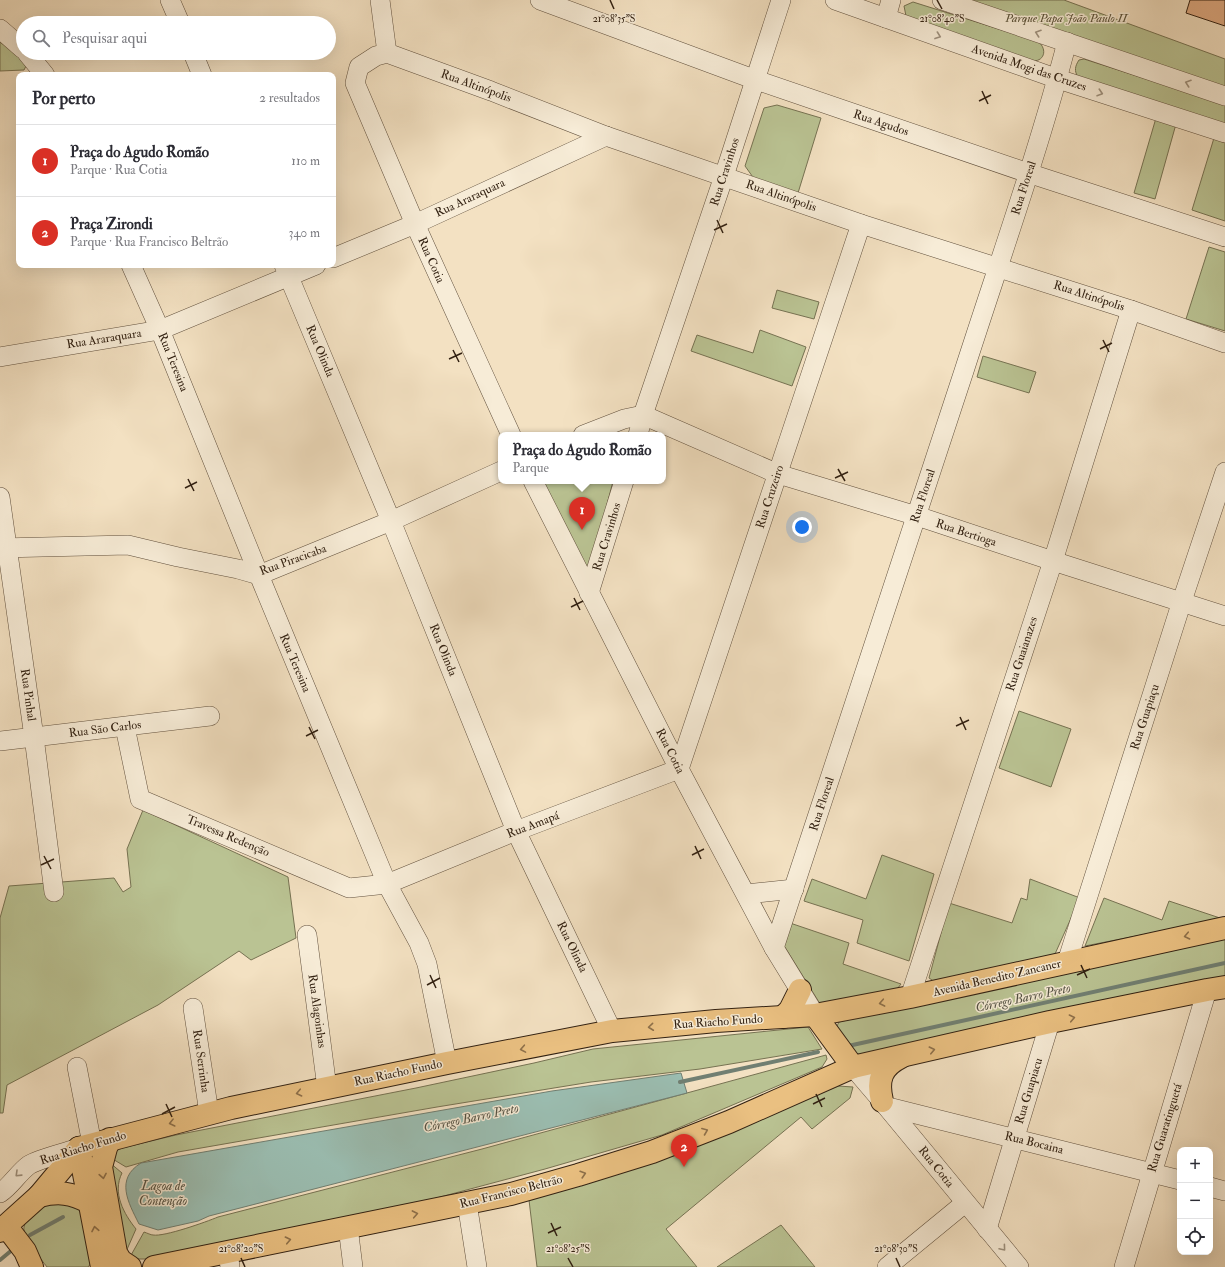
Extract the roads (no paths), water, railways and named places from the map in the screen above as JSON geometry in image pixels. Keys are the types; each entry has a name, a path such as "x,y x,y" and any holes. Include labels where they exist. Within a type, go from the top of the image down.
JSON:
{"main road":[{"name":"Avenida Benedito Zancaner","path":"815,1015 910,998 1225,928"},
{"path":"815,1015 853,1067 1050,1022 1216,988"},
{"path":"783,1017 790,1010 800,990"},
{"name":"Rua Riacho Fundo","path":"94,1143 208,1114 328,1088 612,1031 716,1021 815,1015"},
{"path":"885,1104 879,1090 880,1080 884,1070 891,1062 901,1057"},
{"name":"Rua Francisco Beltrão","path":"154,1267 229,1260 348,1227 511,1194 578,1175 652,1152 729,1122 853,1067"},
{"path":"41,1267 29,1259 2,1225 39,1196 94,1143"},
{"path":"94,1143 90,1202 102,1267"},
{"path":"94,1143 106,1148 101,1167 116,1253 121,1261 130,1267"},
{"path":"39,1196 52,1193 65,1193 78,1196 90,1202"}],"street":[{"path":"170,0 177,16"},
{"path":"380,0 387,53"},
{"name":"Rua Agudos","path":"540,0 756,80 1028,173 1225,237"},
{"name":"Rua Cravinhos","path":"639,432 643,415 756,80 781,0"},
{"name":"Avenida Mogi das Cruzes","path":"835,0 1058,79 1225,133"},
{"path":"886,18 891,0"},
{"path":"942,0 1225,96"},
{"path":"0,29 16,43"},
{"name":"Rua Floreal","path":"774,948 998,267 1058,79 1067,42"},
{"name":"Rua Cotia","path":"387,53 376,56 359,67 355,83 415,224 510,432"},
{"name":"Rua Altinópolis","path":"387,53 491,91 606,136 861,224 1131,310 1225,343"},
{"path":"33,60 43,72"},
{"path":"196,60 201,72"},
{"name":"Rua Araraquara","path":"336,257 415,224 606,136"},
{"name":"Rua Cruzeiro","path":"679,769 861,224"},
{"name":"Rua Teresina","path":"132,268 160,330 259,575 387,884 419,943 427,964 447,1063"},
{"name":"Rua Araraquara","path":"0,357 160,330 286,271 301,268"},
{"name":"Rua Olinda","path":"286,271 391,521 516,832 612,1031"},
{"name":"Rua Guaianazes","path":"910,998 1053,561 1131,310"},
{"path":"600,432 611,430 624,419 643,415"},
{"name":"Rua Bertioga","path":"643,415 778,474 917,516 1225,616"},
{"name":"Rua Piracicaba","path":"3,547 128,545 259,575 391,521 498,472"},
{"name":"Rua Guapiaçu","path":"1067,962 1225,472"},
{"name":"Rua Cotia","path":"534,484 679,769 774,948 815,1015"},
{"name":"Rua Cravinhos","path":"589,593 623,484"},
{"name":"Rua Pinhal","path":"0,497 3,547 34,737 54,892"},
{"name":"Rua São Carlos","path":"0,740 125,727 210,716"},
{"name":"Travessa Redenção","path":"125,727 140,799 349,888 387,884"},
{"name":"Rua Amapá","path":"387,884 679,769"},
{"path":"746,894 794,889"},
{"name":"Rua Alagoinhas","path":"307,935 328,1088"},
{"name":"Rua Guaratinguetá","path":"1124,1267 1152,1173 1216,988"},
{"name":"Rua Serrinha","path":"193,1008 208,1114"},
{"name":"Rua Guapiacu","path":"987,1229 1050,1022"},
{"path":"77,1067 94,1143"},
{"name":"Rua Cotia","path":"853,1067 1019,1267"},
{"name":"Rua Bocaina","path":"885,1104 1177,1179"},
{"name":"Rua Riacho Fundo","path":"0,1193 30,1164 94,1143"},
{"path":"1213,1188 1225,1191"},
{"path":"467,1203 477,1267"},
{"path":"888,1267 965,1203"},
{"path":"348,1227 353,1267"}],"water":[{"name":"Lagoa de Contenção","path":"681,1073 687,1093 209,1216 198,1221 158,1230 139,1224 131,1207 126,1191 128,1176 133,1169 141,1163 552,1091"}],"waterway":[{"name":"Córrego Barro Preto","path":"848,1046 1225,963"},
{"name":"Córrego Barro Preto","path":"680,1082 818,1052"},
{"path":"30,1235 63,1217"},
{"name":"Córrego Barro Preto","path":"0,1260 12,1250"}],"place":[{"name":"Praça do Agudo Romão","path":"582,530"},
{"name":"Praça Zirondi","path":"684,1167"}],"park label":[{"name":"Parque Papa João Paulo II","path":"1066,18"}]}
